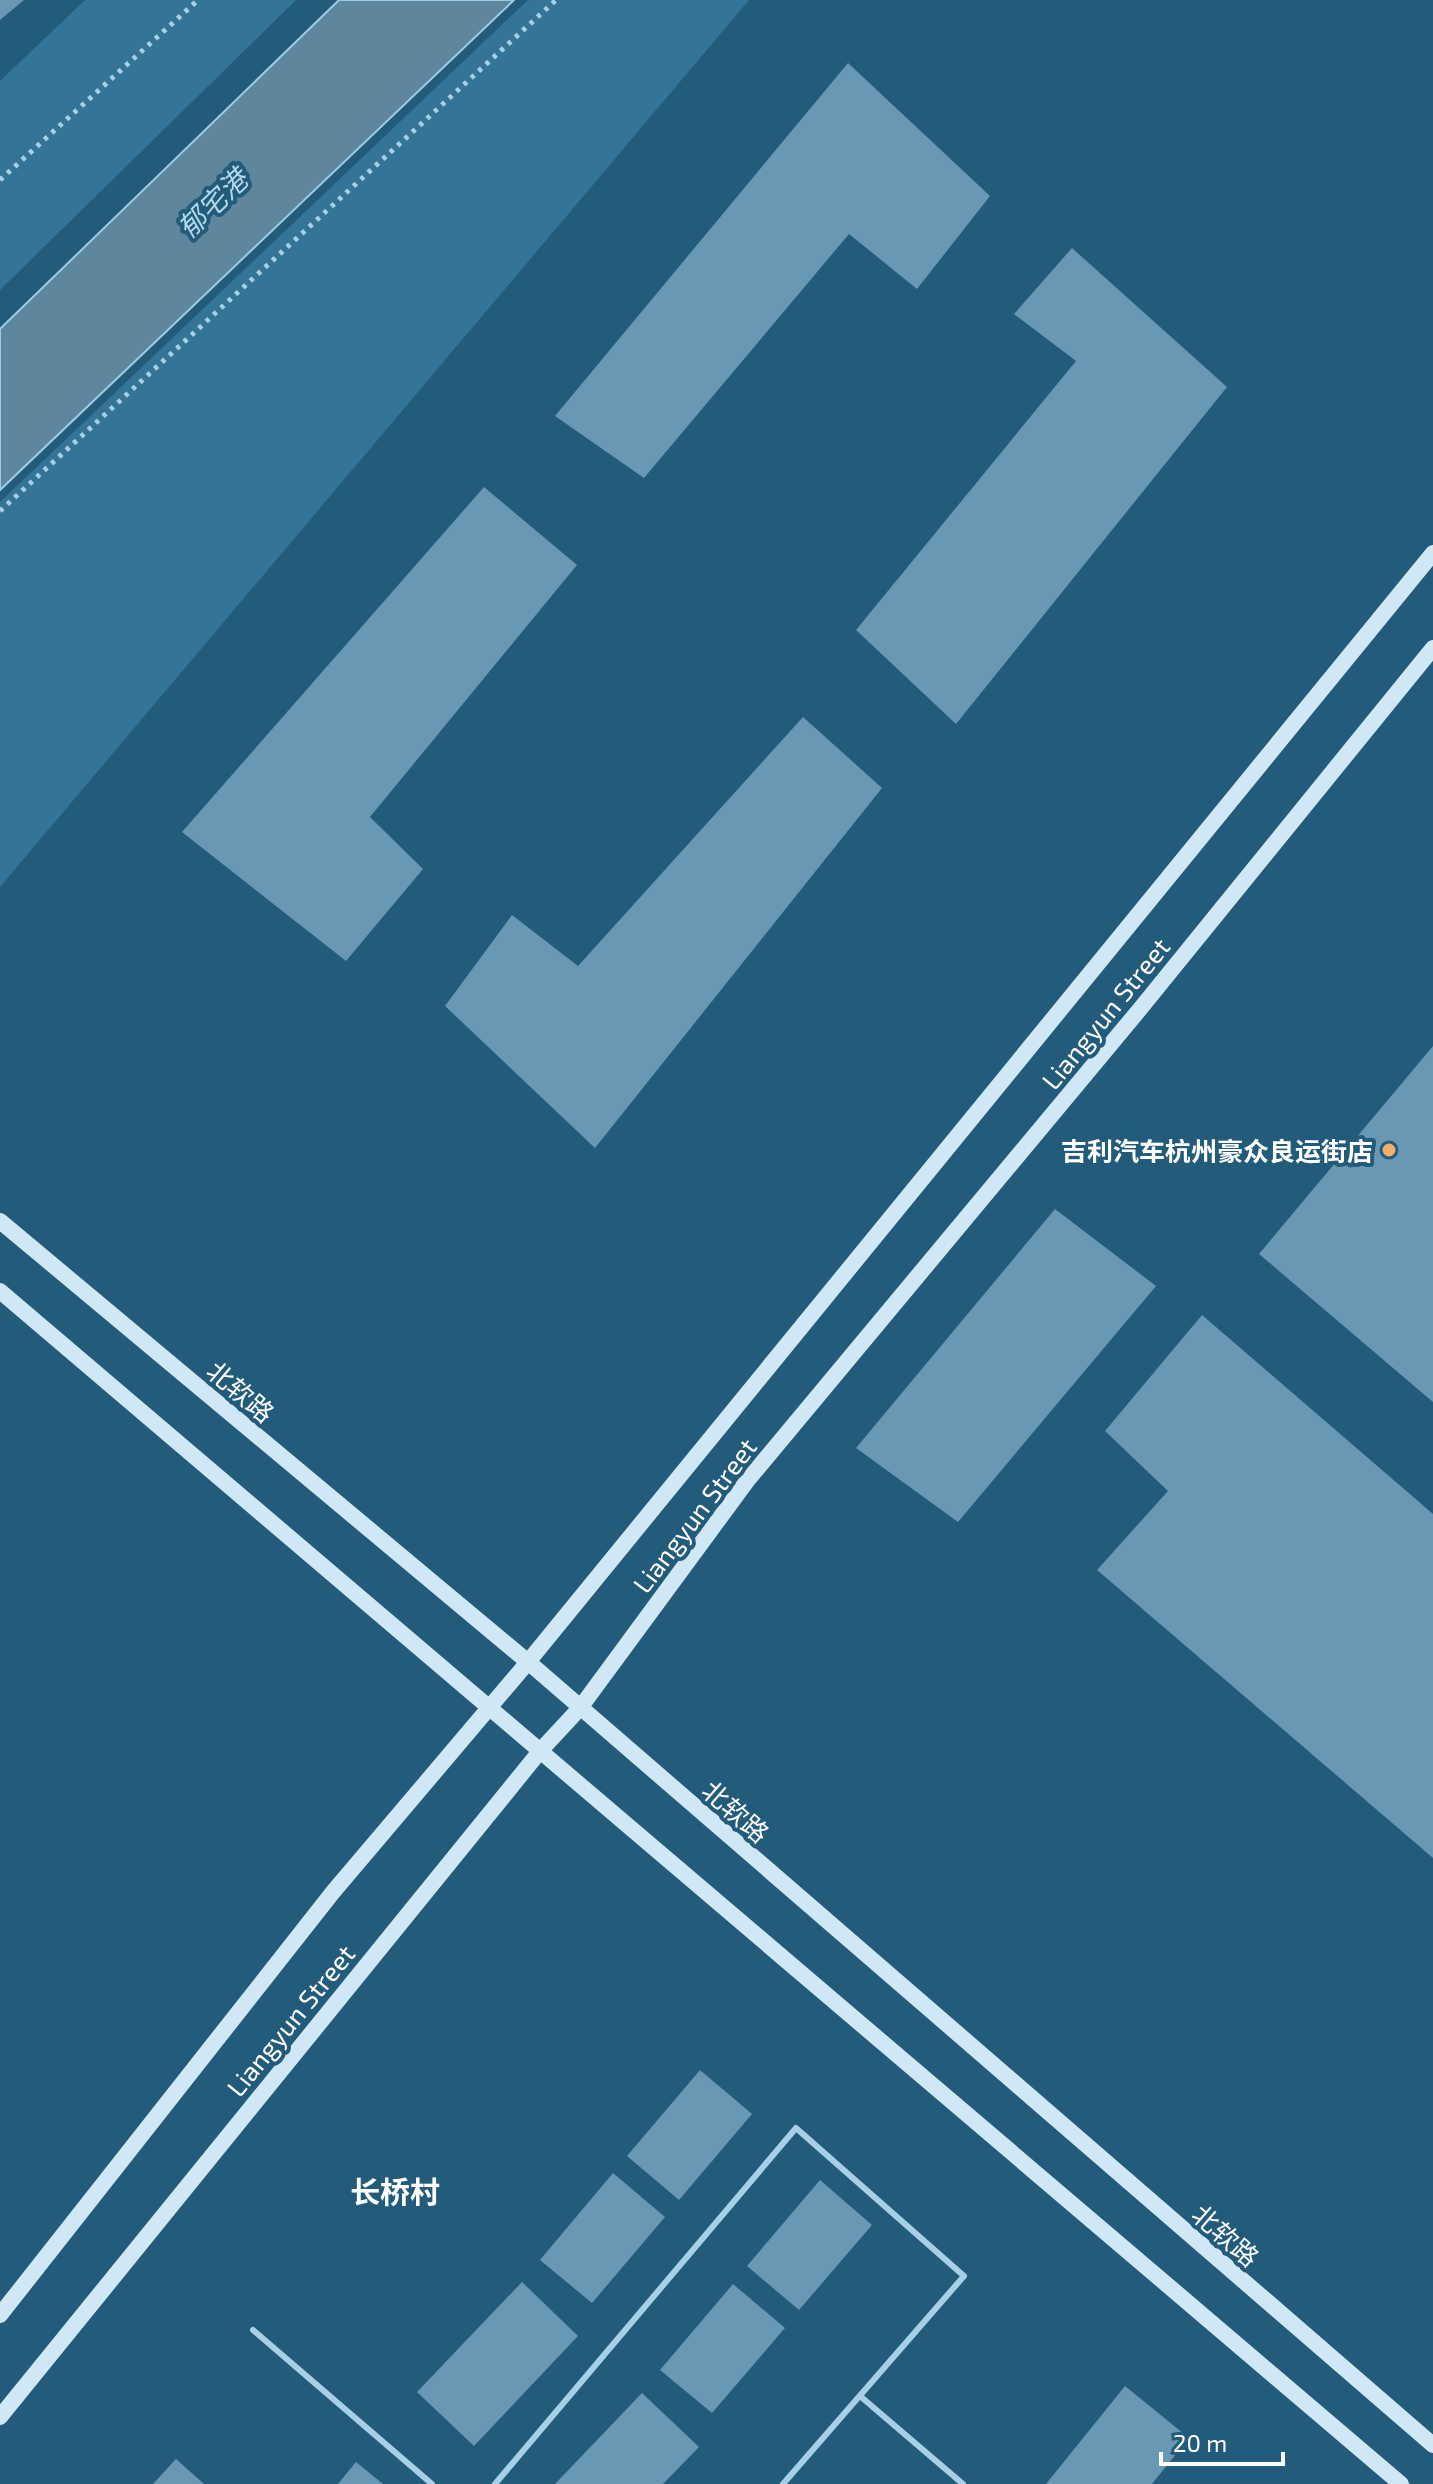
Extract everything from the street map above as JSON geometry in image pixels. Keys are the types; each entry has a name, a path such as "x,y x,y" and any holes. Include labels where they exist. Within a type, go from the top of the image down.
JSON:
{"main road":[{"name":"Liangyun Street","path":"0,2315 294,1941 528,1662 1433,553"},
{"name":"Liangyun Street","path":"0,2417 541,1750 580,1708 747,1481 1130,1021 1433,648"},
{"name":"北软路","path":"0,1221 528,1662 1433,2445"},
{"path":"0,1291 1401,2484"}],"lane":[{"path":"495,2484 796,2128 964,2276 783,2484"},
{"path":"253,2330 432,2484"},
{"path":"860,2396 963,2484"}],"path":[{"path":"0,180 198,0"},
{"path":"0,511 556,0"}],"shaded area":[{"path":"85,0 296,0 0,290 0,81"},
{"path":"528,0 749,0 0,887 0,502"}],"water":[{"name":"郁宅港","path":"339,0 514,0 0,490 0,329"}],"building":[{"path":"0,0 24,0 0,20"},
{"path":"848,63 990,196 917,289 849,234 644,478 555,416"},
{"path":"1072,248 1227,387 956,724 856,630 1076,361 1014,314"},
{"path":"484,487 577,565 370,817 423,869 346,961 182,832"},
{"path":"803,717 882,788 595,1148 445,1006 512,915 578,966"},
{"name":"吉利汽车杭州豪众良运街店","path":"1433,1046 1433,1402 1259,1254"},
{"path":"1055,1209 1156,1286 958,1522 856,1448"},
{"path":"1202,1315 1433,1514 1433,1858 1097,1570 1168,1491 1105,1431"},
{"path":"700,2070 752,2114 679,2200 627,2156"},
{"path":"613,2173 665,2217 592,2303 540,2260"},
{"path":"820,2180 872,2225 799,2310 747,2266"},
{"path":"522,2282 578,2336 474,2446 417,2392"},
{"path":"733,2284 785,2328 712,2413 660,2370"},
{"path":"1125,2386 1189,2438 1152,2484 1046,2484"},
{"path":"642,2393 699,2447 663,2484 555,2484"},
{"path":"176,2459 204,2484 153,2484"},
{"path":"356,2462 383,2484 338,2484"}],"place":[{"name":"吉利汽车杭州豪众良运街店","path":"1389,1150"}],"district":[{"name":"长桥村","path":"395,2191"}]}
